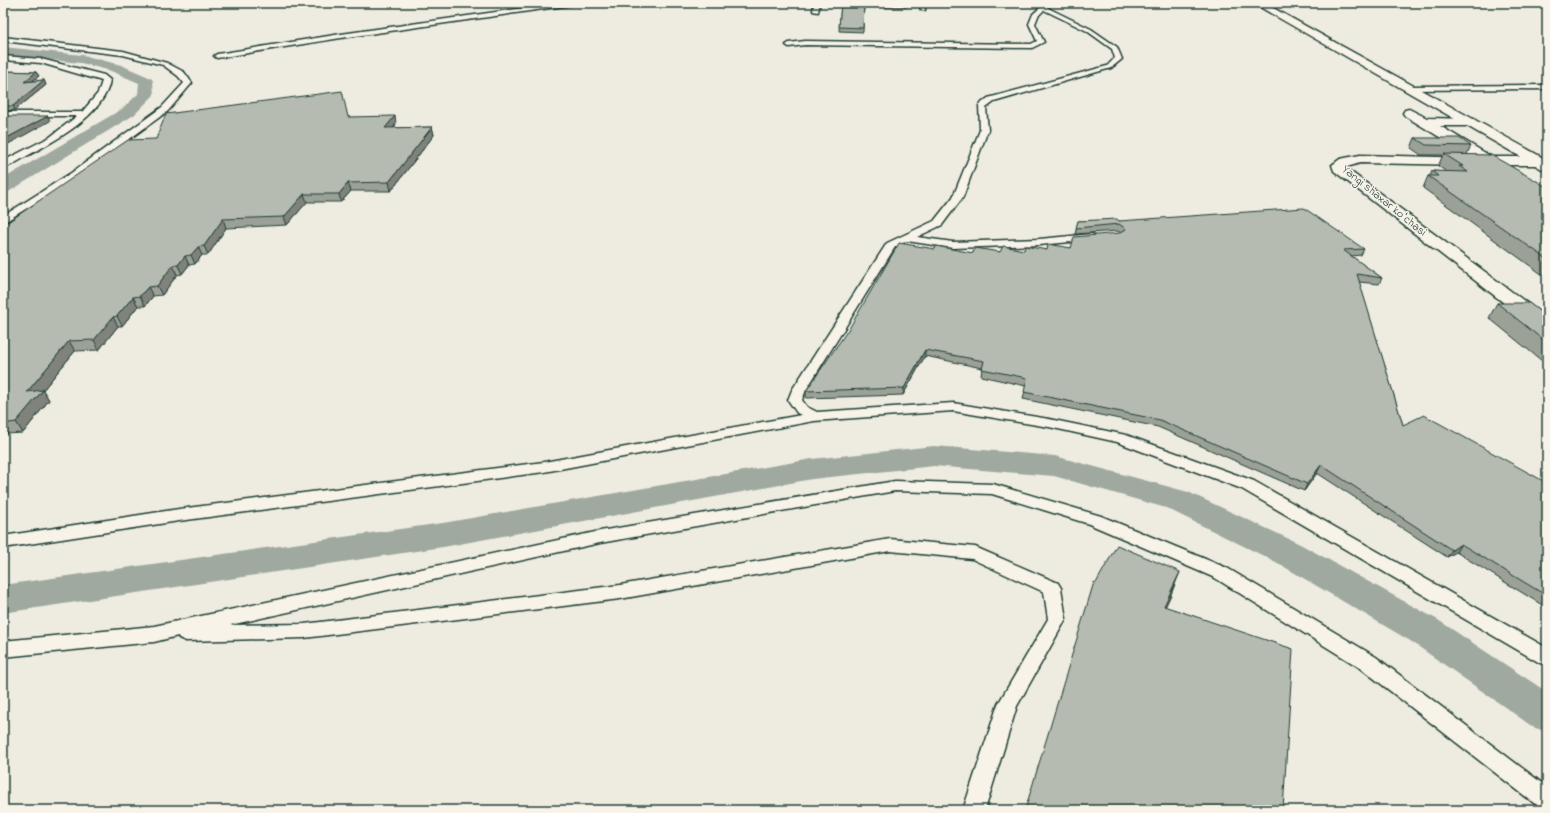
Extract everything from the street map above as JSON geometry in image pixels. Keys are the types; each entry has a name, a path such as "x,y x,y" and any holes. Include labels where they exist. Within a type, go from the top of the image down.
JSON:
{"street":[{"path":"1257,3 1543,163"},
{"path":"1409,113 1489,161 1543,163"},
{"path":"1425,122 1469,122"},
{"name":"Yangi shaxar koʻchasi","path":"1515,176 1489,161 1360,159 1338,165 1342,170 1547,327"}],"lane":[{"path":"217,56 341,36 572,3"},
{"path":"816,11 817,3"},
{"path":"789,45 805,43 1032,46 1041,42 1032,24 1035,15 1042,5 1095,34 1115,48 1119,59 1109,67 991,100 982,106 984,130 958,197 938,223 891,246 799,390 795,400 802,410 814,417"},
{"path":"3,39 123,53 165,64 181,74 188,83 165,109 74,175 3,220"},
{"path":"3,58 41,61 101,77 106,80 106,85 97,101 67,129 3,165"},
{"path":"1408,88 1547,87"},
{"path":"3,114 84,114"},
{"path":"905,238 953,245 1039,242 1102,236"},
{"path":"3,542 187,514 544,467 814,417 953,407 1049,423 1121,438 1248,486 1547,657"},
{"path":"154,634 600,537 678,523 896,486 993,489 1095,520 1221,573 1369,663 1547,800"},
{"path":"3,649 154,634 304,631 620,592 890,545 975,553 1052,588 1057,619 1008,704 974,810"}],"building":[{"path":"841,3 864,3 863,28 839,27"},
{"path":"3,71 36,72 24,82 44,80 13,106 3,106"},
{"path":"342,91 348,117 395,116 385,128 432,127 389,182 348,183 339,194 304,194 284,217 223,219 204,246 198,247 191,255 185,256 178,265 173,265 157,286 148,287 140,296 133,297 117,316 113,317 94,340 69,341 27,392 43,390 16,422 3,424 3,222 8,222 128,140 156,139 166,114"},
{"path":"3,116 48,116 3,140"},
{"path":"1415,138 1459,138 1471,146 1426,145"},
{"path":"1444,154 1491,155 1547,187 1547,259 1428,176 1438,176 1432,171 1468,172 1459,166 1463,166"},
{"path":"1304,208 1364,249 1343,250 1382,278 1357,274 1403,425 1424,415 1547,483 1547,596 1461,544 1452,550 1321,465 1307,484 1160,420 1024,392 1027,378 982,369 984,361 925,350 904,388 806,391 850,327 899,243 935,249 936,246 973,253 975,248 1000,252 1003,246 1024,250 1025,246 1047,250 1048,244 1071,248 1074,237 1120,233 1126,229 1119,224 1076,228 1078,221 1117,219 1119,221"},
{"path":"1497,303 1529,303 1547,317 1547,343"},
{"path":"1117,545 1180,572 1164,606 1293,649 1283,810 1025,810 1094,582 1096,583"}],"waterway":[{"path":"3,51 82,59 116,68 146,81 146,95 128,112 3,187"},
{"path":"3,599 443,535 812,469 934,456 1055,466 1177,500 1288,553 1425,631 1547,714"}]}
